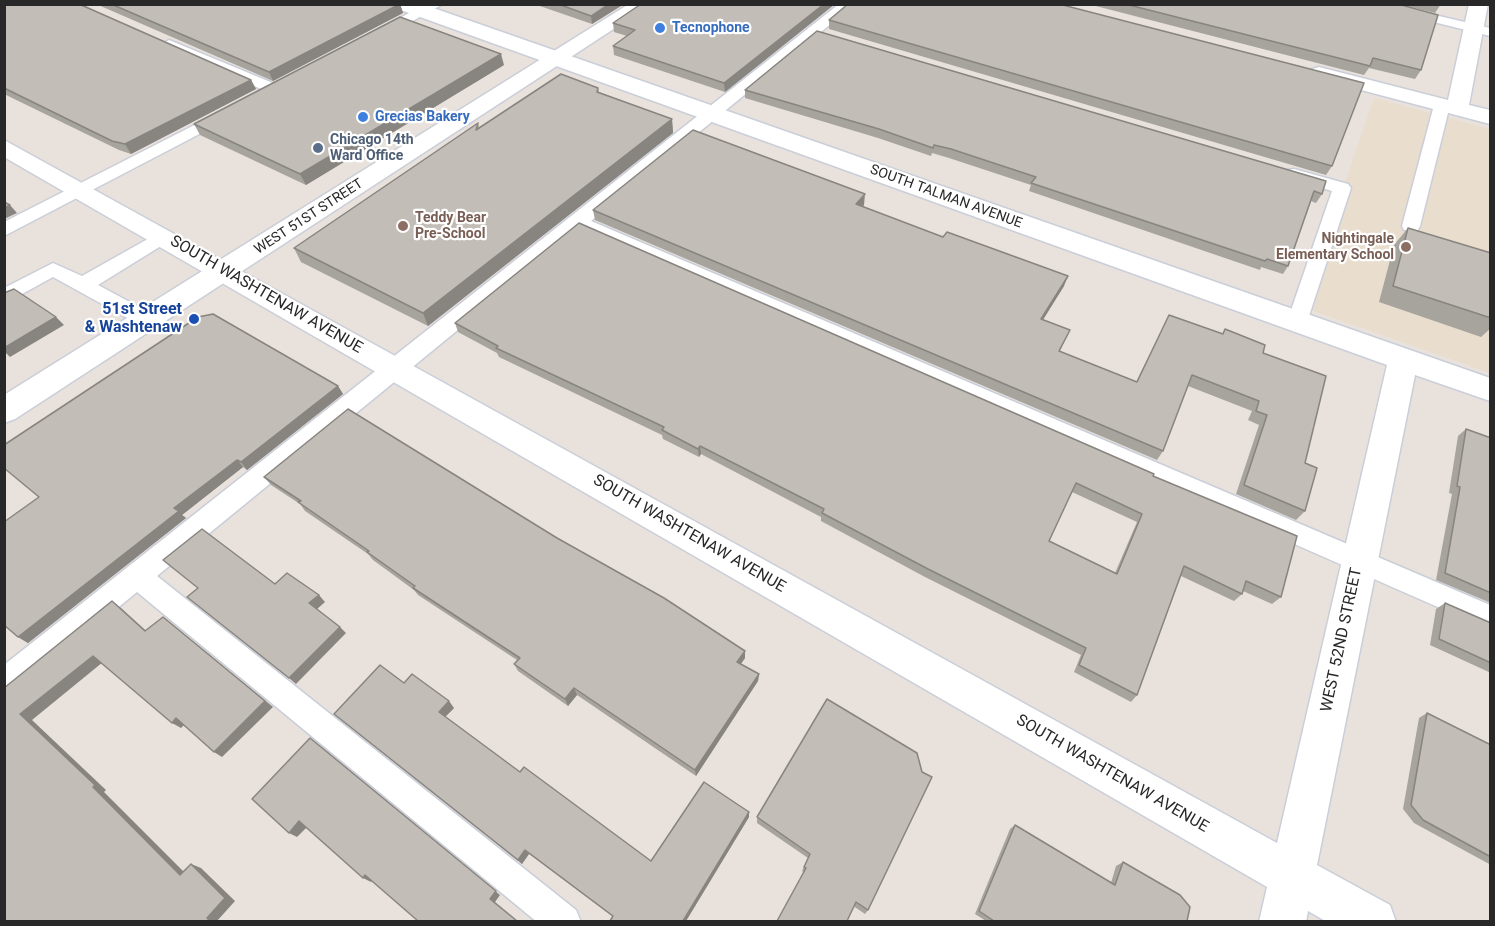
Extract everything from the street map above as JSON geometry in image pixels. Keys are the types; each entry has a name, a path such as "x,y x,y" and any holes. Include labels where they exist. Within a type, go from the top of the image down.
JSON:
{"street":[{"name":"WEST 51ST STREET","path":"4,411 644,4"},
{"path":"1450,107 1482,31 1479,4"},
{"name":"SOUTH TALMAN AVENUE","path":"420,7 557,59 1491,390"},
{"path":"1301,68 1491,117"},
{"name":"SOUTH WASHTENAW AVENUE","path":"4,147 1372,921"},
{"name":"WEST 52ND STREET","path":"1282,921 1403,359"}],"lane":[{"path":"4,683 848,4"},
{"path":"1368,4 1482,31"},
{"path":"366,41 420,7"},
{"path":"814,32 837,39"},
{"path":"4,230 279,87 153,38"},
{"path":"1411,226 1450,107"},
{"path":"1274,168 1342,188 1297,322"},
{"path":"578,222 1491,618"},
{"path":"82,285 162,237"},
{"path":"4,297 52,270 147,320"},
{"path":"136,576 564,921"}],"shaded area":[{"name":"Nightingale Elementary School","path":"1374,98 1490,129 1490,373 1302,307"}],"building":[{"path":"4,4 79,4 251,80 125,144 112,141 4,88"},
{"path":"111,4 400,4 269,72"},
{"path":"558,4 609,4 591,16"},
{"path":"641,4 824,4 724,83 613,46 635,30 613,23"},
{"path":"848,4 1059,4 1364,83 1332,166 829,20"},
{"path":"1125,4 1398,4 1438,15 1421,70 1373,58 1370,66"},
{"path":"400,17 501,54 300,174 194,124"},
{"path":"817,31 1326,181 1322,194 1314,191 1288,266 1267,259 1265,261 1031,183 1036,177 951,149 934,145 933,148 879,129 745,90"},
{"path":"561,74 598,88 597,92 672,119 423,313 294,248 478,123 476,130"},
{"path":"693,130 865,194 856,204 943,237 947,232 1068,276 1041,319 1070,330 1059,351 1137,382 1169,315 1223,334 1225,329 1265,345 1263,353 1326,376 1305,463 1317,468 1305,511 1244,485 1267,415 1256,411 1259,401 1192,375 1163,451 593,210"},
{"path":"579,223 1154,474 1153,476 1297,536 1281,597 1246,581 1242,594 1184,566 1137,695 1079,665 1086,648 822,513 824,509 700,446 698,449 662,430 664,427 496,348 498,346 455,323","holes":["1076,483 1142,514 1117,574 1049,541"]},
{"path":"1408,228 1491,253 1491,318 1393,286"},
{"path":"14,289 56,317 4,348 4,293"},
{"path":"213,314 338,386 241,462 237,460 174,508 179,511 18,637 4,625 4,522 39,497 4,468 4,445 198,317"},
{"path":"348,409 557,538 664,598 745,651 737,662 759,674 695,770 574,688 565,699 514,664 520,658 413,588 415,586 367,552 369,551 264,477"},
{"path":"1466,429 1491,438 1491,593 1445,573 1460,487 1457,486"},
{"path":"202,529 275,584 287,573 319,595 309,603 340,627 289,678 187,597 198,588 163,560"},
{"path":"112,601 145,631 163,617 265,701 214,752 176,718 172,723 93,656 20,714 95,785 93,787 180,875 191,864 225,898 207,918 210,921 4,921 4,688"},
{"path":"1445,603 1491,623 1491,663 1439,639"},
{"path":"380,665 404,683 412,674 449,701 439,712 520,772 524,767 651,861 704,782 749,812 683,921 610,921 613,916 525,850 518,860 334,714"},
{"path":"827,699 917,753 922,772 932,777 868,910 856,902 847,921 777,921 806,868 804,867 810,854 757,817"},
{"path":"1427,713 1491,745 1491,857 1423,820 1411,805"},
{"path":"310,738 496,891 490,899 517,921 418,921 365,875 363,878 299,821 289,833 252,799"},
{"path":"1015,825 1115,885 1123,862 1180,895 1190,907 1187,921 994,921 979,911"}],"place":[{"name":"Tecnophone","path":"660,28"},
{"name":"Grecias Bakery","path":"363,117"},
{"name":"Chicago 14th Ward Office","path":"318,148"},
{"name":"Teddy Bear Pre-School","path":"403,226"},
{"name":"Nightingale Elementary School","path":"1406,247"},
{"name":"51st Street & Washtenaw","path":"194,319"}]}
